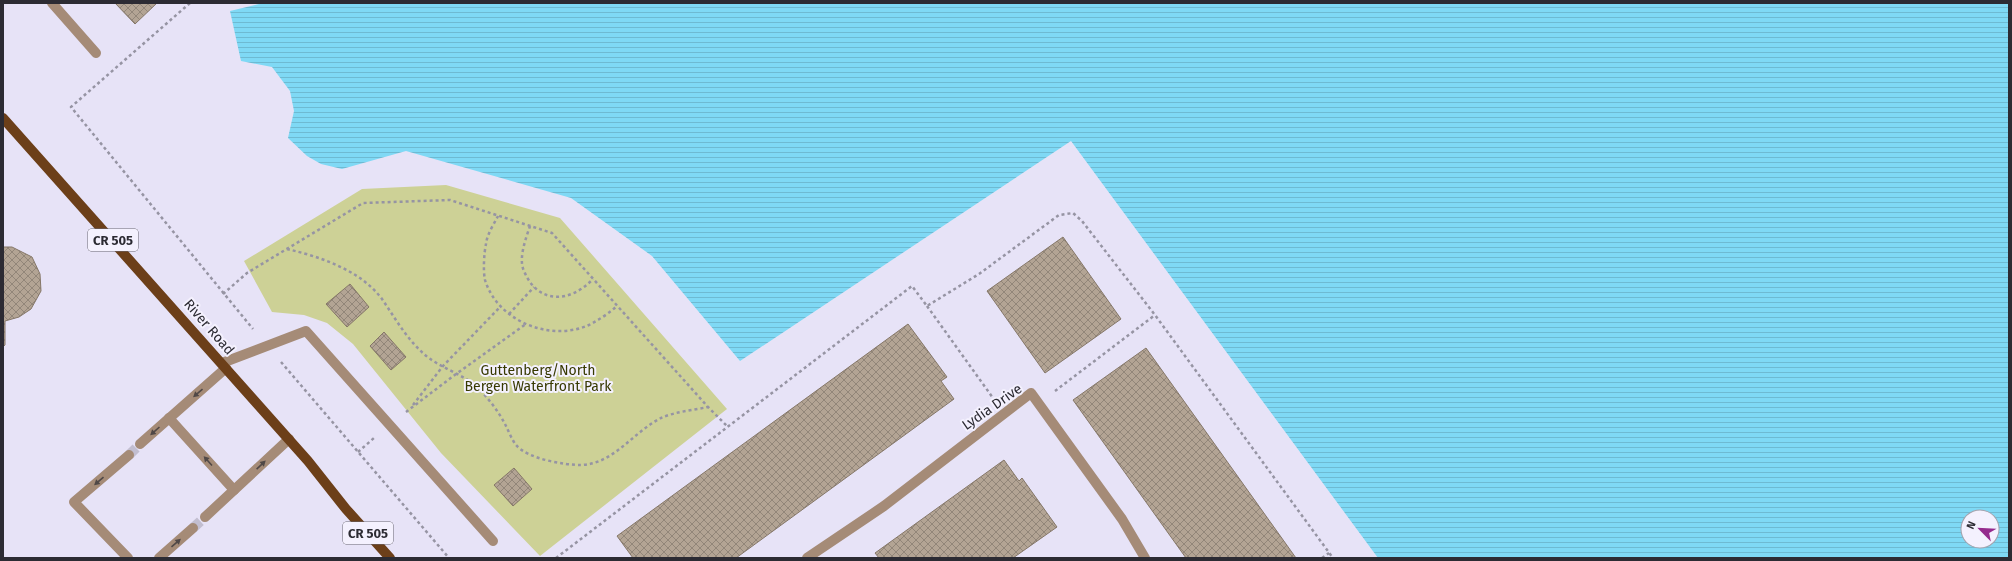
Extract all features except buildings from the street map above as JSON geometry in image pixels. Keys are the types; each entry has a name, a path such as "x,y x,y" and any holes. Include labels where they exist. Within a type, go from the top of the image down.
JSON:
{"main road":[{"name":"River Road","path":"3,118 289,439 390,558"}],"street":[{"path":"52,3 96,53"},
{"path":"140,444 224,366 306,330 493,541"},
{"name":"Lydia Drive","path":"807,558 884,506 1031,393 1122,519 1145,558"},
{"path":"169,418 234,490"},
{"path":"205,517 289,439"},
{"path":"128,558 74,502 129,455"},
{"path":"159,558 193,528"}],"path":[{"path":"190,3 71,108 223,294 449,558"},
{"path":"223,294 247,273 363,203 450,200 552,233 708,407 728,427"},
{"path":"927,306 979,274 1059,215 1073,213 1082,221 1155,315 1333,558"},
{"path":"498,216 486,243 485,280 501,305 509,314 526,324 542,329 556,331 589,325 617,306"},
{"path":"530,226 523,245 523,270 534,287 546,295 559,298 573,294 593,279"},
{"path":"286,249 310,255 357,277 381,298 409,340 425,355 477,386 491,403 516,446 536,457 561,464 583,465 609,458 639,432 662,418 708,407"},
{"path":"556,558 912,286 1004,413"},
{"path":"509,314 534,287"},
{"path":"501,305 442,366 411,409 456,374 526,324"},
{"path":"1039,404 1155,315"},
{"path":"1322,558 1329,553"}],"green space":[{"name":"Guttenberg/North Bergen Waterfront Park","path":"446,185 560,218 727,409 540,556 441,453 353,344 327,323 304,315 272,312 244,261 362,189"}],"water":[{"path":"263,3 2009,3 2009,558 1378,558 1071,141 740,361 652,256 571,198 406,151 342,169 321,164 307,156 288,138 294,111 290,91 272,67 241,61 230,11"}],"tunnel":[{"path":"129,455 140,444"},
{"path":"193,528 205,517"}]}
